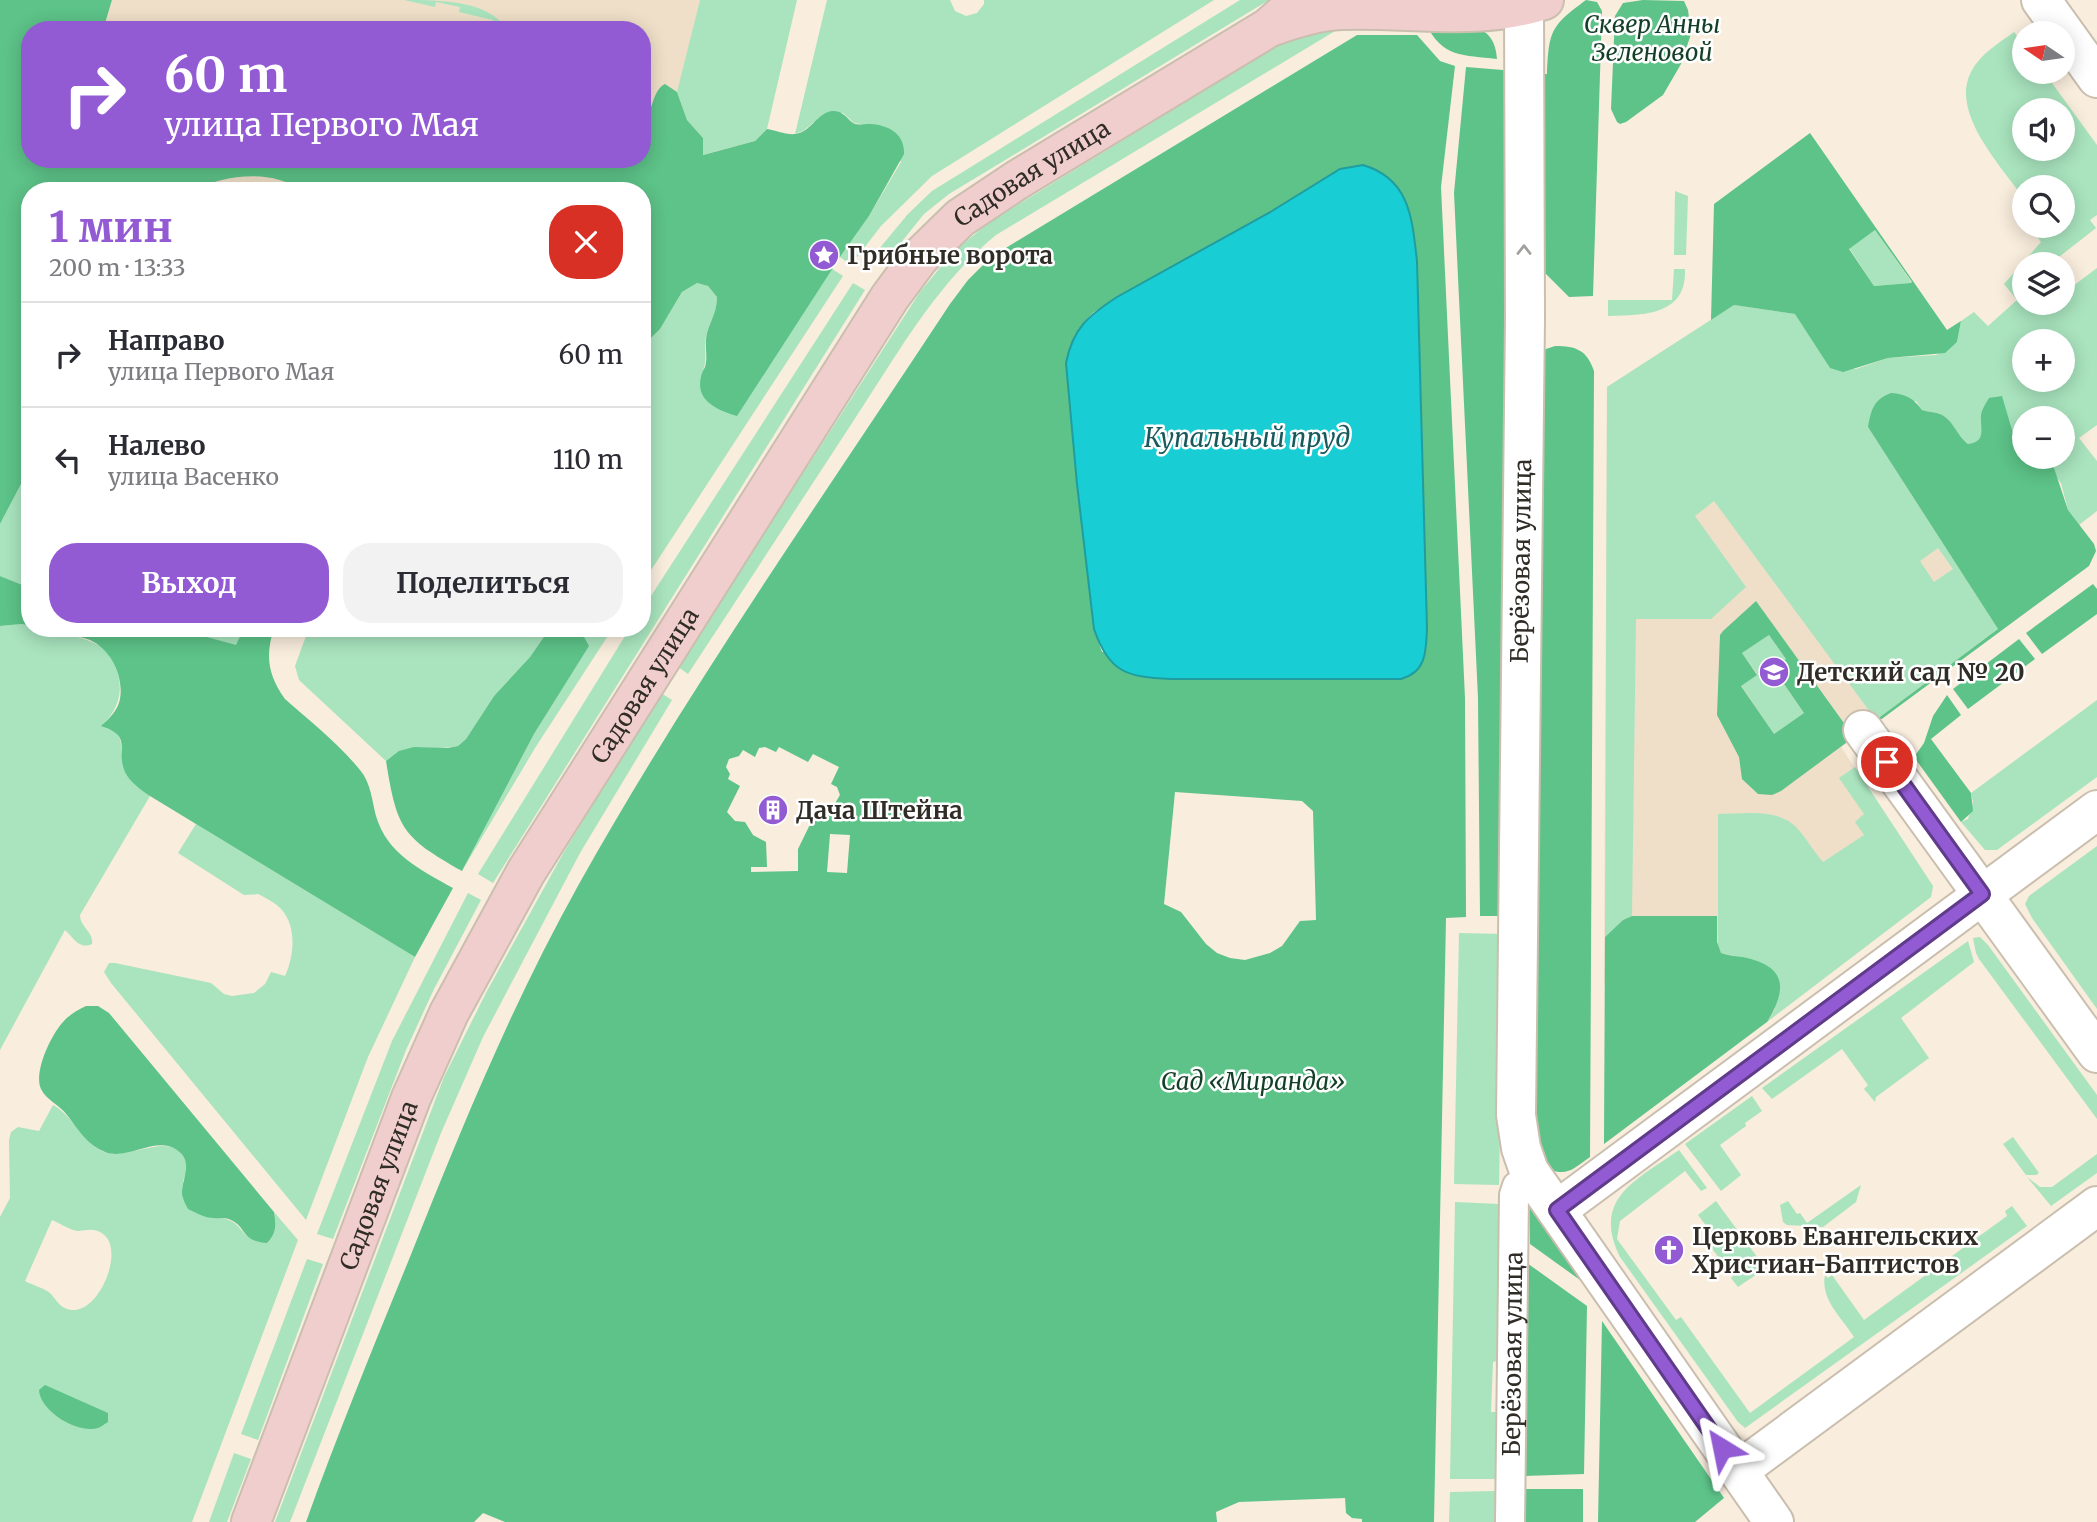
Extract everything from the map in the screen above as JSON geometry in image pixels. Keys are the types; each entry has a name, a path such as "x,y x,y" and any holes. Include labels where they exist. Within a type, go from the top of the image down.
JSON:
{"main road":[{"name":"Садовая улица","path":"251,1522 411,1098 455,1002 526,872 890,296 919,258 960,218 1017,180 1268,28 1300,0"},
{"name":"Садовая улица","path":"1268,28 1295,18 1340,10 1475,11 1534,3"}],"street":[{"path":"2041,0 2097,78"},
{"name":"Берёзовая улица","path":"1534,3 1525,319 1516,1115 1521,1148 1529,1171 1774,1522"},
{"path":"1863,730 2097,1053"},
{"path":"1557,1210 2097,810"},
{"name":"Берёзовая улица","path":"1510,1522 1514,1195 1517,1185"},
{"path":"1738,1471 2097,1206"}],"shaded area":[{"path":"112,0 700,0 662,161 648,182 180,182 187,168 651,168 651,21 106,21"},
{"name":"Детский сад № 20","path":"1734,305 1796,314 1998,629 1841,747 1933,886 1931,897 1767,1022 1604,985 1607,387"}],"green space":[{"path":"0,0 112,0 106,21 21,21 21,168 651,168 651,106 657,91 665,84 677,92 687,120 703,138 703,155 755,141 767,129 788,134 800,133 822,115 832,111 842,114 855,124 874,124 887,128 901,140 904,154 869,216 737,416 710,403 701,392 707,334 717,297 708,286 697,283 682,292 660,329 651,338 651,182 284,182 247,176 214,182 21,182 21,484 0,524"},
{"path":"404,0 431,0 476,7 500,21 459,12 460,7 436,2 435,7"},
{"path":"700,0 797,0 767,129 755,141 702,155 703,138 687,120 677,92"},
{"path":"827,0 950,0 955,11 966,16 977,13 984,0 1214,0 932,176 881,226 851,265 840,257 869,216 901,162 885,127 854,123 843,113 824,114 795,134"},
{"path":"1240,0 1269,0 949,194 924,214 883,265 874,255 908,214 932,191"},
{"path":"1586,0 1597,2 1602,11 1593,296 1569,297 1538,266 1539,74 1547,74 1549,48 1554,30 1565,16"},
{"name":"Сквер Анны Зеленовой","path":"1643,0 1684,1 1691,34 1681,64 1663,95 1620,124 1611,109 1615,16 1623,3"},
{"path":"1350,22 996,235 974,254 936,298 902,346 688,674 678,667 920,292 953,252 991,221 1290,38"},
{"path":"1426,23 1461,24 1482,30 1495,46 1497,59 1464,55 1446,49"},
{"path":"2012,33 2012,84 2053,84 2063,98 2012,98 2012,161 2075,161 2075,115 2097,145 2097,215 2090,220 2096,228 2065,252 2032,252 2041,242 2038,238 2075,238 2075,175 2012,175 2012,182 1972,121 1966,88 1971,72 1996,45"},
{"name":"Сад «Миранда»","path":"1357,35 1417,35 1440,61 1455,66 1441,187 1465,698 1466,917 1446,918 1434,1522 1362,1522 1362,1519 1352,1518 1346,1513 1345,1498 1239,1502 1216,1512 1217,1522 505,1522 483,1513 474,1522 306,1522 356,1389 468,1114 531,975 579,884 666,736 759,591 950,304 968,280 991,257","holes":["1363,165 1391,180 1405,202 1412,230 1417,261 1426,650 1102,652 1094,629 1077,484 1066,363 1072,341 1083,323 1094,312 1272,211 1340,169","765,747 776,752 779,747 808,762 813,754 839,767 831,784 837,787 840,795 834,805 827,807 820,804 798,849 798,871 751,872 751,867 767,867 766,842 753,835 745,822 735,821 727,812 740,786 728,779 730,774 726,767 729,759 739,756 743,750 755,757 759,748","1175,792 1302,801 1313,811 1316,920 1300,921 1282,946 1270,953 1245,960 1230,958 1217,953 1206,944 1181,912 1164,904","830,834 850,835 847,873 827,872"]},
{"path":"1466,67 1503,70 1509,78 1502,916 1480,916 1478,698 1454,193"},
{"path":"1810,133 1947,330 1961,321 1957,342 1945,353 1888,358 1843,372 1830,368 1795,314 1734,305 1711,320 1714,204","holes":["1875,230 1912,282 1874,286 1849,249"]},
{"path":"1675,191 1688,196 1686,255 1674,255"},
{"path":"1875,230 1912,283 1874,286 1849,248"},
{"path":"820,261 843,276 651,570 651,338 660,329 682,292 697,283 708,286 717,297 706,336 705,364 701,376"},
{"path":"2097,268 2097,425 2079,438 2097,461 2097,511 2079,525 2068,510 2061,483 2050,469 2075,469 2075,406 2012,406 2012,437 2001,396 1981,416 1980,438 1968,444 1944,416 1922,410 1916,401 1868,427 1998,629 1876,720 1714,501 1695,516 1746,587 1711,619 1636,619 1632,916 1623,920 1605,937 1607,387 1734,305 1796,314 1830,368 1856,369 1888,358 1936,355 1957,342 1961,321 1974,312 1988,326 2012,304 2012,315 2075,315 2075,284","holes":["1938,548 1953,569 1934,582 1920,561"]},
{"path":"1674,269 1685,269 1684,284 1679,296 1671,304 1648,313 1608,316 1608,300 1672,300"},
{"path":"2012,275 2012,294 2004,284"},
{"path":"853,283 865,290 651,631 651,596"},
{"path":"1555,346 1580,351 1588,358 1594,371 1590,1157 1566,1172 1548,1169 1529,1132 1543,350"},
{"path":"1891,393 1905,396 1922,410 1944,416 1968,444 1974,443 1980,437 1981,415 1989,398 2002,396 2012,430 2012,469 2054,469 2068,510 2094,544 2096,551 2089,566 1879,721 1876,720 1998,629 1868,427 1874,406 1881,398"},
{"path":"21,484 21,584 0,576 0,524"},
{"path":"0,576 21,584 21,624 0,626"},
{"path":"2093,584 2097,589 2097,614 2042,654 2026,633"},
{"path":"1756,601 1854,737 1772,795 1758,794 1742,779 1739,757 1717,715 1720,635","holes":["1769,635 1786,659 1773,668 1804,713 1774,734 1741,686 1757,675 1742,653"]},
{"path":"21,624 21,637 79,637 97,644 107,652 118,675 120,691 113,712 102,726 118,735 127,771 150,796 80,915 91,936 92,944 80,944 65,930 0,1050 0,626"},
{"path":"1769,635 1786,659 1773,669 1804,713 1774,734 1741,685 1757,674 1742,653"},
{"path":"80,637 207,637 236,645 240,637 272,637 270,665 275,682 285,699 334,742 364,775 376,816 388,841 407,860 453,888 415,957 136,786 122,764 120,739 117,734 101,726 119,703 121,691 118,673 110,657 90,640"},
{"path":"206,637 240,637 237,646"},
{"path":"306,637 544,637 530,657 494,696 466,739 458,746 413,749 386,761 299,680 295,666"},
{"path":"544,637 584,637 589,646 534,734 462,871 426,849 406,829 394,802 386,761 399,751 414,747 458,746 466,739 494,696 530,657"},
{"path":"583,637 607,637 535,748 462,871 534,734 588,647"},
{"path":"624,637 647,637 493,883 478,874"},
{"path":"2019,639 2035,659 1968,709 1953,689"},
{"path":"661,693 672,700 580,853 483,1037 441,1133 290,1522 275,1522 444,1077 487,991 564,852"},
{"path":"1947,695 1961,715 1931,739 1971,793 1973,811 1961,822 1914,757 1924,743 1933,716"},
{"path":"2097,700 2097,777 1997,850 1985,850 1961,822 1968,819 1973,802 1971,793"},
{"path":"1855,767 1933,886 1931,897 1767,1022 1775,1009 1739,957 1721,953 1718,947 1718,814 1758,813 1787,820 1799,830 1823,862 1864,835 1855,822 1864,814 1839,778"},
{"path":"196,824 415,957 368,1057 306,1220 104,972 109,963 115,963 211,983 224,994 232,996 254,993 265,984 271,972 285,976 292,942 287,917 280,907 271,901 258,894 244,895 178,853"},
{"path":"2097,846 2097,1009 2032,918 2025,904 2029,896"},
{"path":"468,893 481,900 434,989 406,1050 333,1239 317,1234 392,1041"},
{"path":"1632,916 1717,916 1717,942 1721,953 1766,965 1778,978 1779,994 1767,1022 1604,1144 1605,937 1623,920"},
{"path":"1459,933 1504,934 1499,1185 1454,1184"},
{"path":"1980,937 2097,1095 2097,1119 1979,959 1973,938"},
{"path":"1968,941 1974,962 1901,1018 1929,1058 1876,1097 1875,1102 1864,1089 1868,1085 1842,1049 1772,1099 1762,1088"},
{"path":"86,1006 98,1006 109,1013 274,1212 275,1228 267,1243 252,1240 231,1220 207,1217 188,1209 182,1194 186,1165 177,1150 160,1145 123,1153 105,1152 88,1141 44,1093 39,1082 49,1043 66,1019"},
{"path":"1752,1096 1762,1111 1720,1145 1741,1175 1721,1191 1685,1144"},
{"path":"53,1105 100,1150 122,1153 159,1146 170,1147 179,1151 185,1160 187,1170 183,1181 214,1218 232,1221 250,1238 267,1243 275,1228 274,1212 298,1240 192,1522 0,1522 0,1217 10,1198 11,1132 18,1127 39,1131","holes":["52,1220 77,1231 99,1232 109,1242 111,1253 106,1278 93,1300 84,1307 74,1310 65,1308 50,1293 25,1281"]},
{"path":"2013,1137 2039,1173 2036,1175 2026,1175 2003,1144"},
{"path":"1679,1150 1707,1188 1701,1191 1685,1171 1620,1221 1617,1239 1676,1320 1681,1317 1750,1413 1854,1337 1829,1300 1824,1284 1825,1275 1828,1278 1832,1275 1864,1320 2007,1216 2005,1211 2012,1206 2027,1226 1745,1428 1738,1422 1620,1257 1612,1237 1611,1220 1615,1205 1623,1193 1634,1181"},
{"path":"2097,1154 2097,1173 2051,1206 2027,1177 2040,1187 2052,1187"},
{"path":"1861,1185 1856,1202 1823,1227 1787,1225 1783,1222 1780,1205 1788,1201 1807,1223"},
{"path":"1529,1200 1587,1285 1530,1244"},
{"path":"1716,1201 1760,1261 1760,1272 1738,1287 1710,1246 1717,1240 1698,1215"},
{"path":"1455,1202 1499,1204 1497,1361 1493,1362 1491,1412 1496,1412 1495,1479 1450,1479"},
{"path":"307,1259 323,1264 258,1440 241,1434"},
{"path":"1527,1263 1587,1306 1584,1474 1524,1476"},
{"path":"1602,1321 1724,1498 1695,1522 1598,1522"},
{"path":"45,1385 108,1413 108,1422 98,1428 89,1429 61,1419 41,1398 39,1390"},
{"path":"234,1453 251,1459 227,1522 209,1522"},
{"path":"1523,1489 1583,1489 1583,1522 1523,1522"},
{"path":"1495,1491 1495,1522 1449,1522 1450,1492"}],"water":[{"name":"Купальный пруд","path":"1363,165 1379,171 1391,180 1406,202 1417,261 1427,628 1425,652 1420,666 1410,676 1401,679 1171,679 1143,677 1122,670 1106,655 1094,629 1066,363 1073,341 1090,317 1117,297 1272,211 1340,169"}],"place":[{"name":"Грибные ворота","path":"824,255"},
{"name":"Детский сад № 20","path":"1774,672"},
{"name":"Дача Штейна","path":"773,810"},
{"name":"Церковь Евангельских Христиан-Баптистов","path":"1669,1250"}],"route":[{"path":"1722,1448 1557,1210 1982,894 1887,762"}]}
